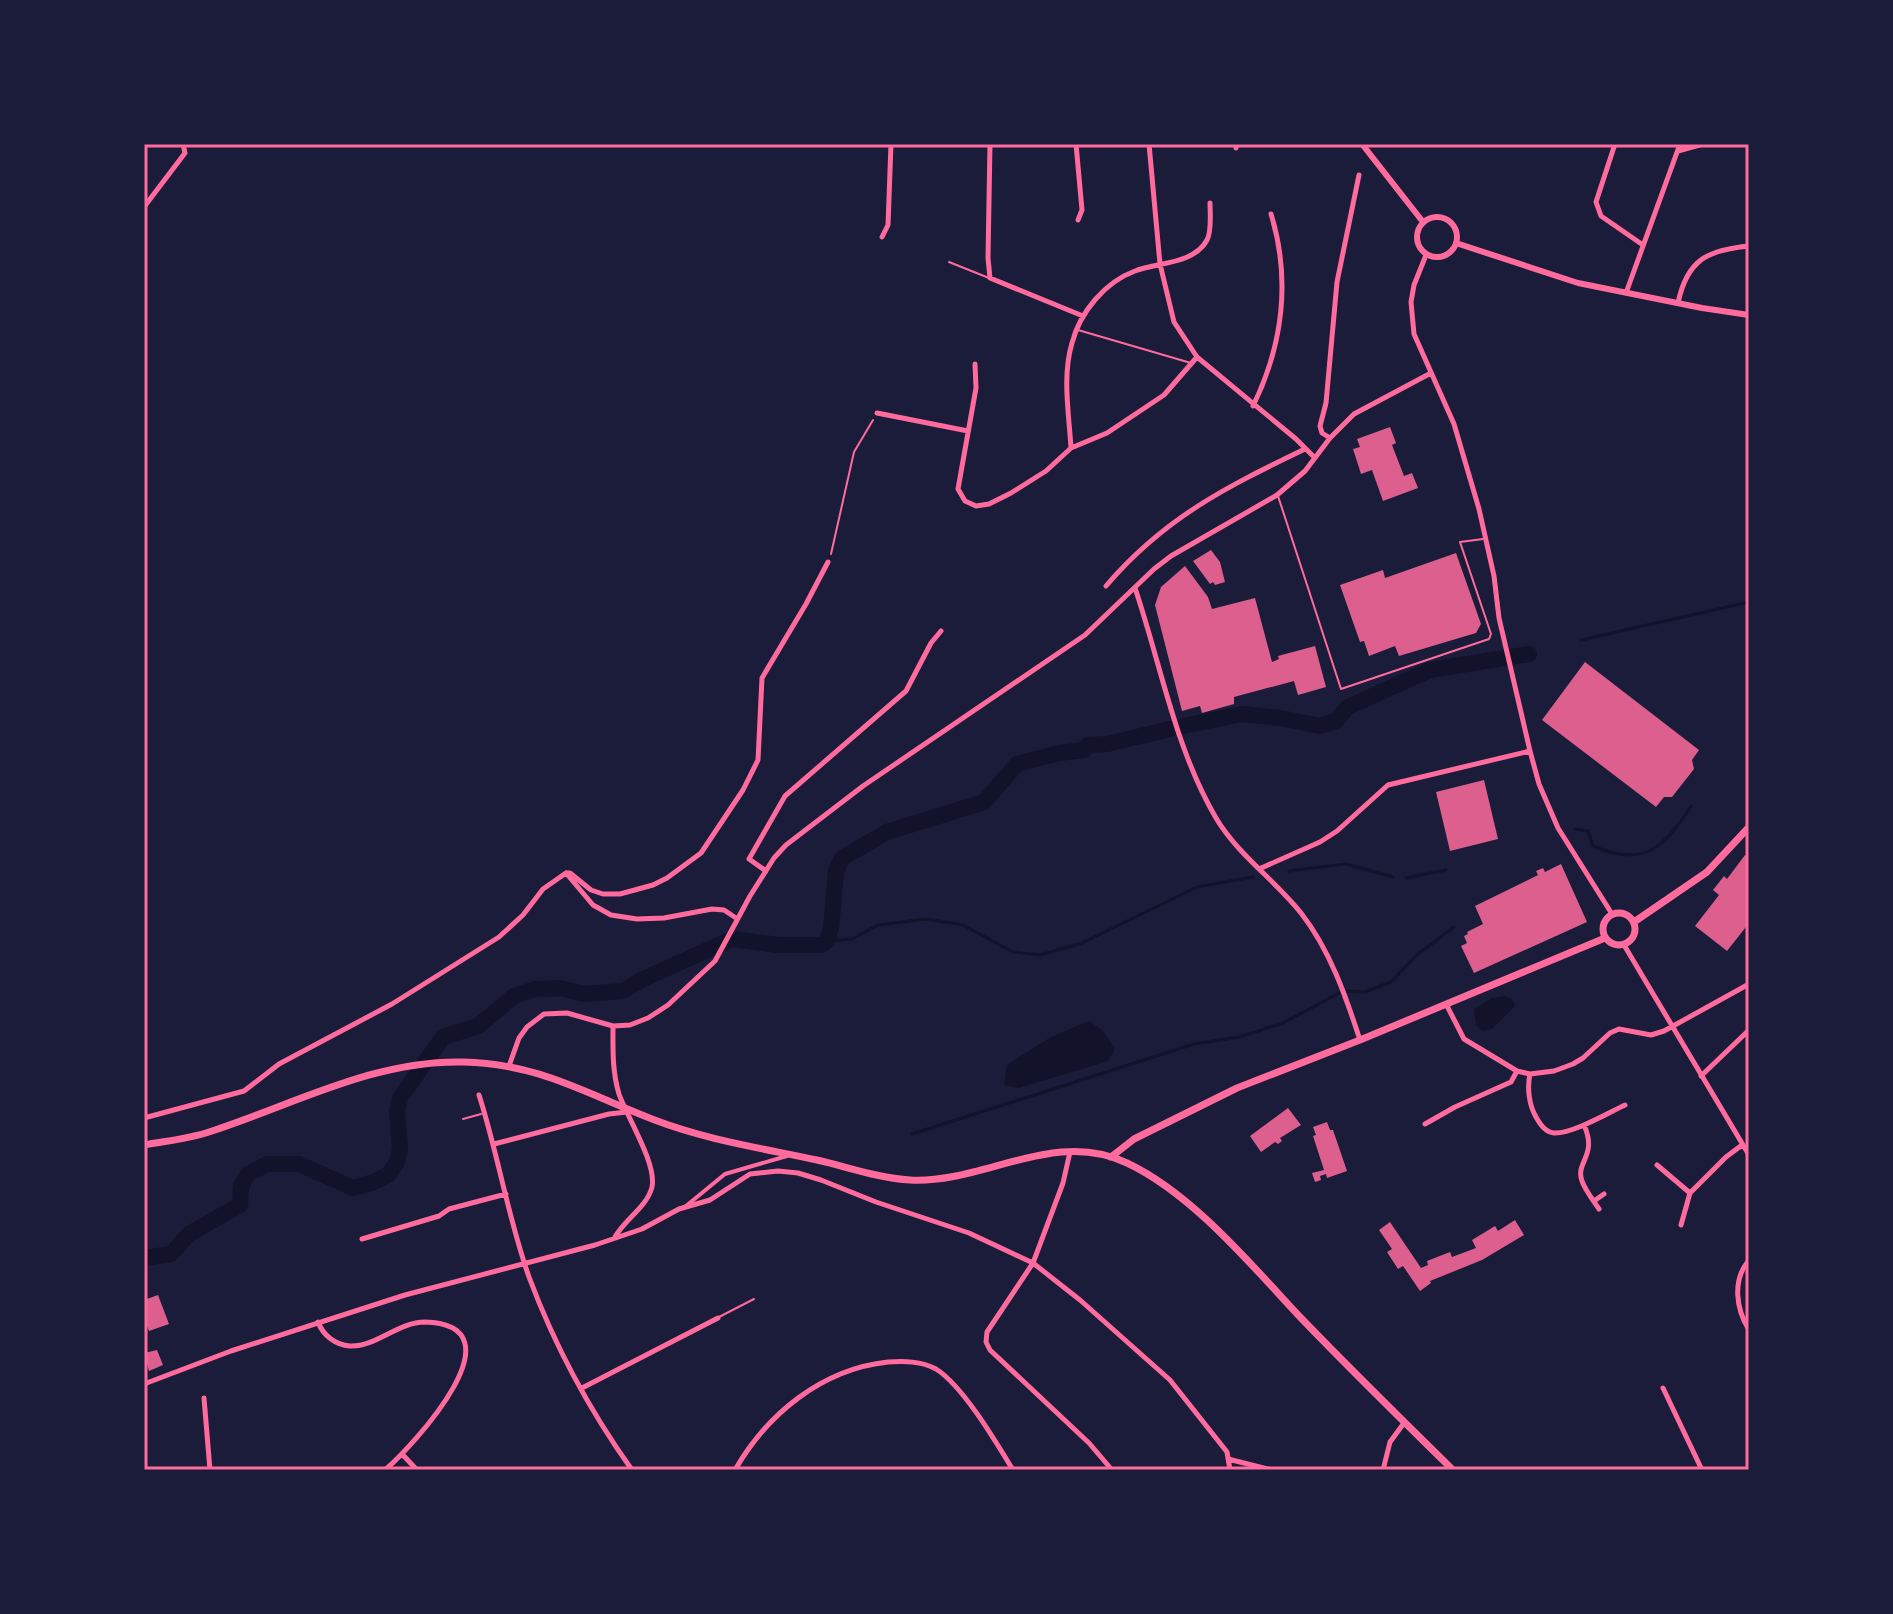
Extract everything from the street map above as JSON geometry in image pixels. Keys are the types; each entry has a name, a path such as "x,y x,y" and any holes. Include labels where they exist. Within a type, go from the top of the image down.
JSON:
{"main road":[{"path":"1634,922 1707,872 1749,827"},
{"path":"1624,913 1634,922 1634,936 1624,945 1611,943 1605,938 1603,926 1612,914 1624,913"},
{"path":"1111,1157 1134,1139 1237,1088 1605,938"},
{"path":"144,1145 206,1133 380,1071 448,1063 509,1066 544,1074 651,1119 750,1148 887,1178 937,1179 1020,1158 1070,1152 1111,1157 1166,1185 1200,1214 1453,1470"}],"street":[{"path":"144,207 185,153 183,144"},
{"path":"882,237 888,225 891,144"},
{"path":"990,144 990,278 1083,316"},
{"path":"1076,144 1082,210 1078,220"},
{"path":"1149,144 1160,264 1174,322 1197,357 1315,458"},
{"path":"1362,144 1423,222"},
{"path":"1626,293 1680,144"},
{"path":"1677,151 1703,144"},
{"path":"1614,147 1596,202 1597,210 1643,245"},
{"path":"1330,438 1322,433 1320,426 1326,403 1337,282 1359,175"},
{"path":"1071,448 1068,359 1083,316 1113,283 1134,271 1194,255 1208,238 1210,203"},
{"path":"1253,406 1277,348 1282,316 1280,244 1271,214"},
{"path":"1436,217 1447,219 1457,231 1456,243 1452,251 1441,257 1426,255 1420,250 1417,233 1423,222 1436,217"},
{"path":"1456,243 1578,283 1749,315"},
{"path":"1678,303 1681,286 1696,262 1717,251 1749,246"},
{"path":"1426,255 1414,285 1414,334 1457,433 1486,539 1510,667 1539,784 1558,828 1612,914"},
{"path":"975,364 976,388 958,489 965,501 976,506 989,504 1011,493 1046,471 1071,448 1107,433 1164,395 1197,357"},
{"path":"509,1066 519,1038 544,1014 567,1013 613,1026 639,1023 657,1012 708,970 736,918 786,845 863,786 1085,635 1171,556 1277,495 1294,482 1330,438 1365,407 1431,373"},
{"path":"877,413 968,431"},
{"path":"1106,586 1127,562 1174,520 1229,486 1305,449"},
{"path":"144,1118 244,1091 279,1064 392,1004 499,937 523,915 543,889 566,873 591,890 620,894 667,878 701,853 743,790 758,760 762,678 828,562"},
{"path":"1135,588 1180,738 1197,782 1224,831 1303,915 1343,991 1360,1040"},
{"path":"766,871 749,859 785,796 906,691 931,643 941,631"},
{"path":"1259,869 1320,842 1337,831 1388,785 1530,751"},
{"path":"566,873 593,905 611,915 637,919 664,918 712,909 724,910 736,918"},
{"path":"1624,945 1749,1155"},
{"path":"1446,1004 1464,1039 1517,1071 1530,1074 1554,1071 1573,1064 1619,1029 1651,1035 1673,1026 1749,984"},
{"path":"613,1026 613,1062 619,1093 653,1173 647,1198 615,1238"},
{"path":"1701,1076 1749,1030"},
{"path":"1425,1124 1511,1082 1517,1071"},
{"path":"1530,1074 1528,1087 1534,1113 1542,1127 1554,1133 1584,1125 1625,1105"},
{"path":"479,1095 526,1264 551,1329 601,1425 632,1470"},
{"path":"494,1144 627,1112"},
{"path":"1584,1125 1591,1139 1580,1170 1581,1179 1599,1209"},
{"path":"1681,1225 1690,1193 1742,1145"},
{"path":"1070,1152 1063,1183 1033,1263 987,1332 988,1347 1089,1443 1112,1470"},
{"path":"685,1208 725,1174 790,1156"},
{"path":"1657,1165 1690,1193"},
{"path":"144,1384 318,1322 642,1229 685,1208 710,1200 757,1172 798,1173 969,1233 1033,1263 1156,1366 1227,1452 1230,1470"},
{"path":"362,1239 439,1216 449,1209 506,1194"},
{"path":"1594,1201 1604,1194"},
{"path":"1749,1260 1741,1272 1738,1293 1739,1307 1749,1330"},
{"path":"582,1388 718,1318"},
{"path":"318,1322 327,1337 346,1346 361,1344 421,1322 443,1325 460,1336 466,1355 459,1379 444,1404 385,1470"},
{"path":"735,1470 762,1430 827,1379 861,1366 908,1362 929,1366 950,1381 990,1433 1013,1470"},
{"path":"1663,1388 1702,1470"},
{"path":"204,1398 210,1470"},
{"path":"1383,1470 1390,1442 1404,1423"},
{"path":"402,1454 417,1470"},
{"path":"1228,1459 1272,1470"}],"lane":[{"path":"949,262 990,278"},
{"path":"1077,329 1193,364"},
{"path":"1277,495 1341,689 1489,639 1491,634 1460,542 1486,539"},
{"path":"463,1119 485,1113"},
{"path":"718,1318 754,1299"}],"path":[{"path":"828,562 854,452 877,413"}],"shaded area":[{"path":"1505,996 1513,1000 1515,1006 1492,1029 1483,1031 1476,1025 1474,1009 1492,998"},
{"path":"1089,1021 1103,1031 1115,1049 1108,1061 1019,1088 1004,1085 1007,1065 1051,1037"}],"building":[{"path":"1390,427 1396,443 1392,445 1404,476 1412,473 1418,488 1383,501 1372,470 1361,474 1353,449 1360,447 1357,439"},
{"path":"1211,550 1220,562 1225,582 1215,585 1213,582 1210,584 1193,561"},
{"path":"1456,553 1481,624 1476,633 1399,656 1395,646 1369,656 1364,641 1360,642 1340,585 1383,570 1385,578"},
{"path":"1185,566 1208,597 1212,609 1255,598 1272,662 1279,659 1278,656 1315,646 1326,687 1298,695 1294,681 1234,697 1234,704 1202,713 1200,706 1182,711 1155,605 1161,587"},
{"path":"1585,662 1699,750 1692,760 1694,769 1672,797 1664,797 1656,807 1542,720"},
{"path":"1484,780 1498,839 1450,851 1436,792"},
{"path":"1745,855 1749,858 1749,923 1727,951 1695,926 1719,895 1713,890 1724,876 1727,879"},
{"path":"1561,864 1587,922 1474,973 1461,946 1467,943 1464,936 1467,932 1483,924 1475,906 1538,875 1536,871 1543,868 1545,872"},
{"path":"1288,1108 1301,1125 1280,1138 1282,1141 1278,1144 1275,1142 1261,1152 1250,1136"},
{"path":"1327,1122 1333,1130 1347,1171 1327,1178 1326,1174 1320,1176 1321,1180 1315,1182 1312,1173 1324,1170 1313,1127"},
{"path":"1515,1220 1524,1235 1482,1260 1430,1281 1420,1291 1403,1266 1398,1269 1387,1252 1392,1249 1379,1230 1390,1222 1421,1268 1428,1265 1427,1261 1450,1252 1452,1257 1476,1248 1472,1240 1495,1226 1498,1231"},
{"path":"158,1295 169,1324 149,1331 144,1319 144,1300"},
{"path":"157,1350 163,1365 149,1371 144,1353"}],"waterway":[{"path":"1581,640 1749,602"},
{"path":"1183,726 1242,714 1319,726 1336,721 1348,707 1430,670 1529,654"},
{"path":"144,1258 171,1254 189,1234 240,1205 241,1186 248,1174 267,1164 299,1164 353,1188 389,1174 397,1162 400,1148 397,1111 400,1098 443,1037 478,1026 514,996 535,989 560,988 584,994 623,991 732,939 778,945 822,945 827,941 831,928 836,871 842,858 887,832 984,802 1017,764 1084,750 1088,745 1107,744 1170,729"},
{"path":"1575,829 1588,831 1593,846 1626,855 1639,854 1662,843 1691,806"},
{"path":"1289,871 1346,864 1393,877"},
{"path":"1406,878 1446,870"},
{"path":"827,941 852,939 878,925 926,919 963,925 1013,952 1040,955 1082,943 1197,887 1253,877"},
{"path":"912,1134 1194,1044 1239,1037 1283,1023 1343,991 1365,992 1391,982 1418,954 1454,927"}]}
